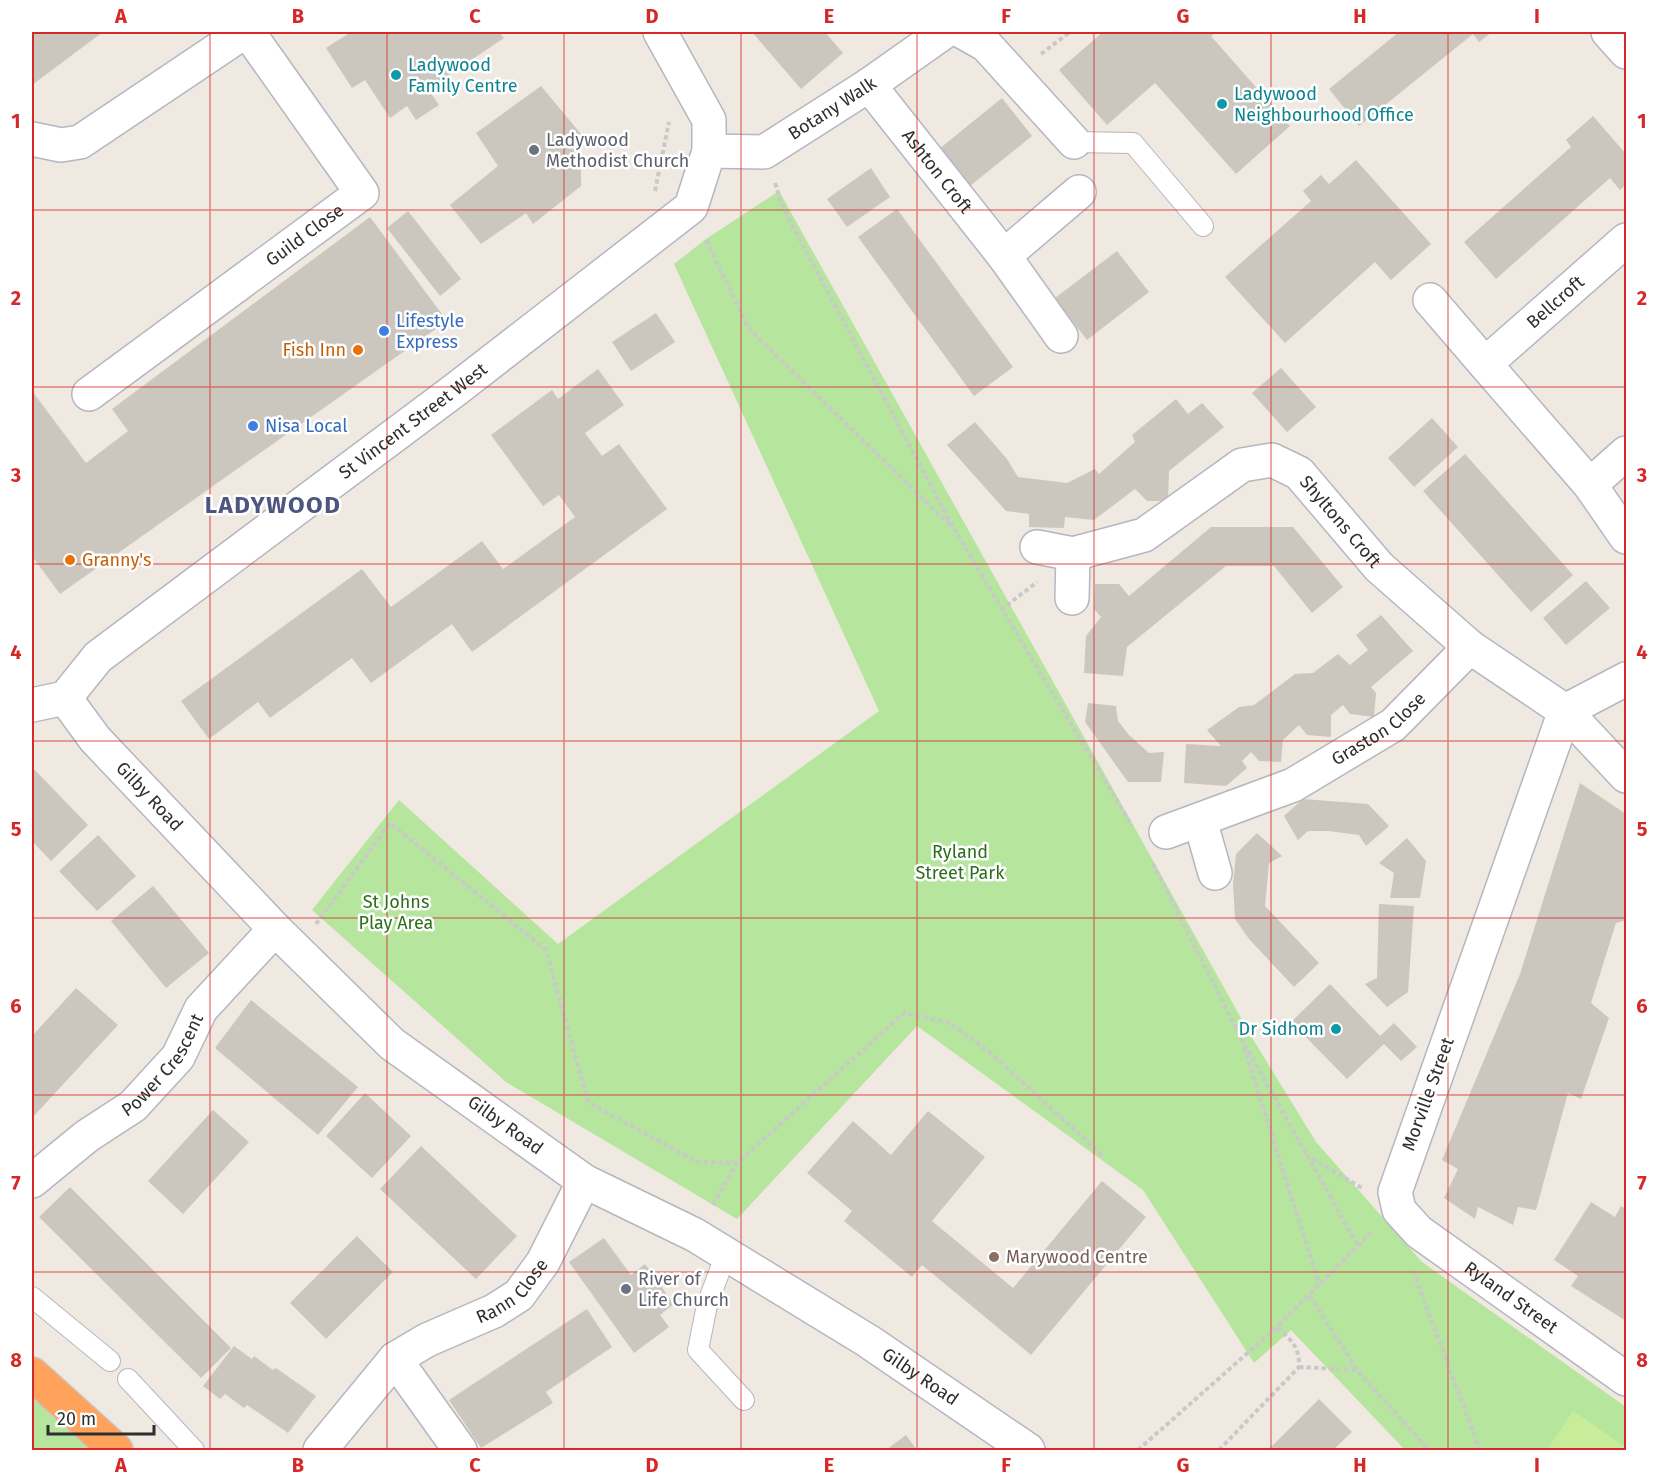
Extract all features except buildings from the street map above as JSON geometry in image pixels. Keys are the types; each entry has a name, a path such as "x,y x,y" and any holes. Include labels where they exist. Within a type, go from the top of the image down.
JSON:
{"highway":[{"path":"32,1374 116,1450"}],"street":[{"name":"Guild Close","path":"32,139 61,145 80,142 246,32 362,193 89,394"},
{"name":"St Vincent Street West","path":"65,698 98,657 455,390 691,207 709,151 709,120 660,32"},
{"name":"Botany Walk","path":"764,152 869,85 944,32"},
{"path":"963,32 986,45 1074,142"},
{"path":"1608,32 1626,52"},
{"name":"Ashton Croft","path":"869,85 1004,256 1061,336"},
{"path":"709,151 764,152"},
{"path":"1004,256 1079,192"},
{"name":"Bellcroft","path":"1485,364 1626,240"},
{"path":"1430,300 1590,485 1626,537"},
{"path":"1590,485 1626,453"},
{"name":"Shyltons Croft","path":"1073,554 1144,535 1242,465 1272,460 1299,473 1379,567 1470,647"},
{"path":"1037,548 1073,554 1072,598"},
{"path":"1470,647 1565,711 1626,776"},
{"name":"Graston Close","path":"1158,846 1200,820 1293,785 1393,725 1470,647"},
{"path":"1565,711 1626,679"},
{"path":"32,705 65,698"},
{"name":"Gilby Road","path":"65,698 95,739 285,940 392,1044 584,1181 695,1235 868,1341 1028,1450"},
{"name":"Morville Street","path":"1399,1210 1395,1192 1399,1175 1565,711"},
{"path":"1200,820 1215,873"},
{"name":"Power Crescent","path":"32,1181 87,1136 134,1106 178,1057 201,1009 285,940"},
{"name":"Rann Close","path":"320,1450 395,1359 427,1340 494,1311 519,1295 543,1263 584,1181"},
{"name":"Ryland Street","path":"1399,1210 1419,1232 1626,1379"},
{"path":"395,1359 460,1450"}],"lane":[{"path":"1074,142 1133,143 1203,226"},
{"path":"726,1254 707,1305 698,1350 744,1400"},
{"path":"32,1297 110,1361"},
{"path":"128,1379 194,1450"}],"path":[{"path":"764,152 783,208 953,527 1133,828"},
{"path":"706,239 749,329 953,527"},
{"path":"285,940 390,823 546,950 588,1102 696,1162 737,1163"},
{"path":"1158,846 1241,1038 1357,1244"},
{"path":"695,1235 737,1163 904,1013 950,1023 993,1055 1104,1157"},
{"path":"1241,1038 1319,1284"},
{"path":"1138,1450 1277,1327 1310,1296 1357,1244 1399,1210 1306,1155"},
{"path":"1413,1268 1480,1450"},
{"path":"1310,1296 1357,1370 1429,1450"},
{"path":"1219,1450 1299,1367 1299,1353 1293,1342 1277,1327"},
{"path":"1299,1367 1357,1370"}],"green space":[{"name":"Ryland Street Park","path":"779,191 1251,1036 1316,1142 1422,1262 1626,1407 1626,1450 1405,1450 1291,1330 1254,1363 1143,1190 917,1026 737,1219 506,1082 312,910 399,800 558,944 879,711 674,264 706,239"},
{"path":"32,1397 90,1450 32,1450"},
{"path":"1573,1411 1626,1447 1626,1450 1547,1450"}],"place":[{"name":"Ladywood Family Centre","path":"396,75"},
{"name":"Ladywood Neighbourhood Office","path":"1222,104"},
{"name":"Ladywood Methodist Church","path":"534,150"},
{"name":"Lifestyle Express","path":"384,331"},
{"name":"Fish Inn","path":"358,350"},
{"name":"Nisa Local","path":"253,426"},
{"name":"Granny's","path":"70,560"},
{"name":"Dr Sidhom","path":"1336,1029"},
{"name":"Marywood Centre","path":"994,1257"},
{"name":"River of Life Church","path":"626,1289"}],"district":[{"name":"LADYWOOD","path":"273,505"}],"park label":[{"name":"St Johns Play Area","path":"396,912"}]}
